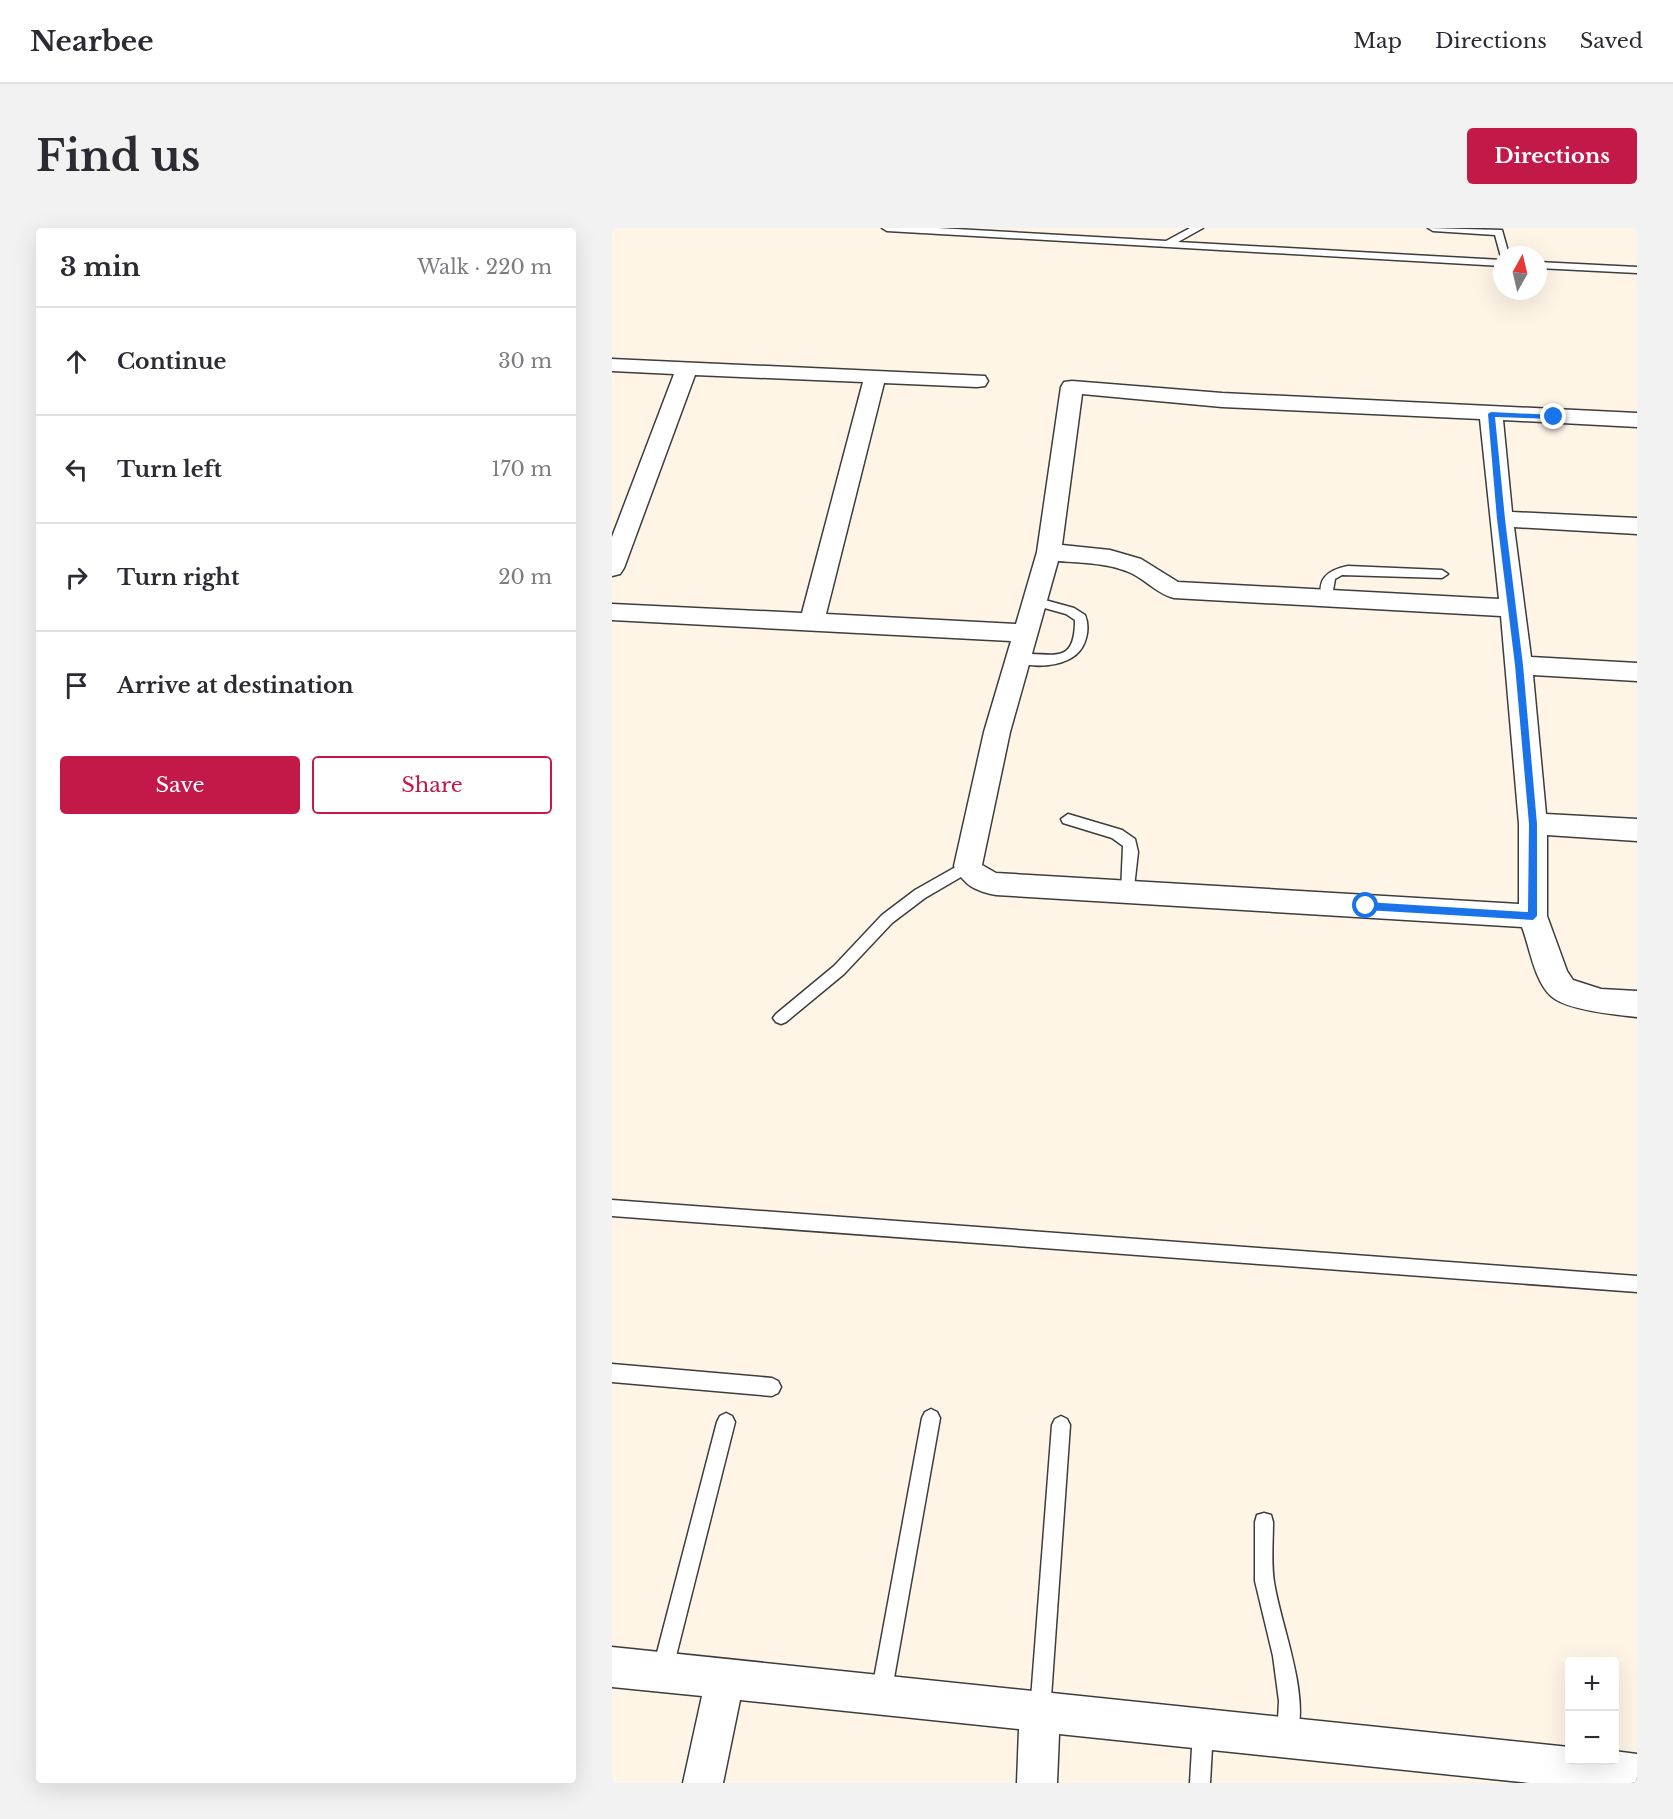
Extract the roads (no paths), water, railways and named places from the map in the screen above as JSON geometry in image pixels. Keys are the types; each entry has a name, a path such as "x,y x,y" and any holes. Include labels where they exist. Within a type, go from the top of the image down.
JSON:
{"street":[{"path":"612,365 977,381"},
{"path":"612,568 687,368"},
{"path":"812,622 875,376"},
{"path":"1533,916 996,884 980,880 973,875 968,866 997,732 1049,552 1072,387 1222,400 1637,420"},
{"path":"1491,414 1519,665 1533,824 1533,916 1554,977 1563,989 1601,1002 1637,1004"},
{"path":"1501,519 1637,526"},
{"path":"1049,552 1131,564 1174,590 1511,608"},
{"path":"612,612 1024,633"},
{"path":"1519,665 1637,672"},
{"path":"1533,824 1637,830"},
{"path":"612,1667 1637,1774"},
{"path":"703,1783 724,1679"},
{"path":"1037,1783 1040,1713"}],"lane":[{"path":"887,228 1493,262"},
{"path":"1167,243 1198,228"},
{"path":"1433,228 1499,232 1502,246"},
{"path":"1547,265 1637,270"},
{"path":"1327,599 1328,579 1333,573 1348,570 1442,574"},
{"path":"1017,659 1060,660 1073,656 1079,646 1081,618 1070,611 1034,601"},
{"path":"1068,819 1117,834 1130,843 1128,892"},
{"path":"781,1018 839,970 887,919 920,894 968,866"},
{"path":"612,1208 1637,1284"},
{"path":"612,1373 772,1387"},
{"path":"881,1695 931,1418"},
{"path":"662,1672 726,1422"},
{"path":"1040,1713 1061,1425"},
{"path":"1264,1522 1264,1581 1283,1656 1289,1701 1287,1738"},
{"path":"1200,1783 1203,1730"}]}
